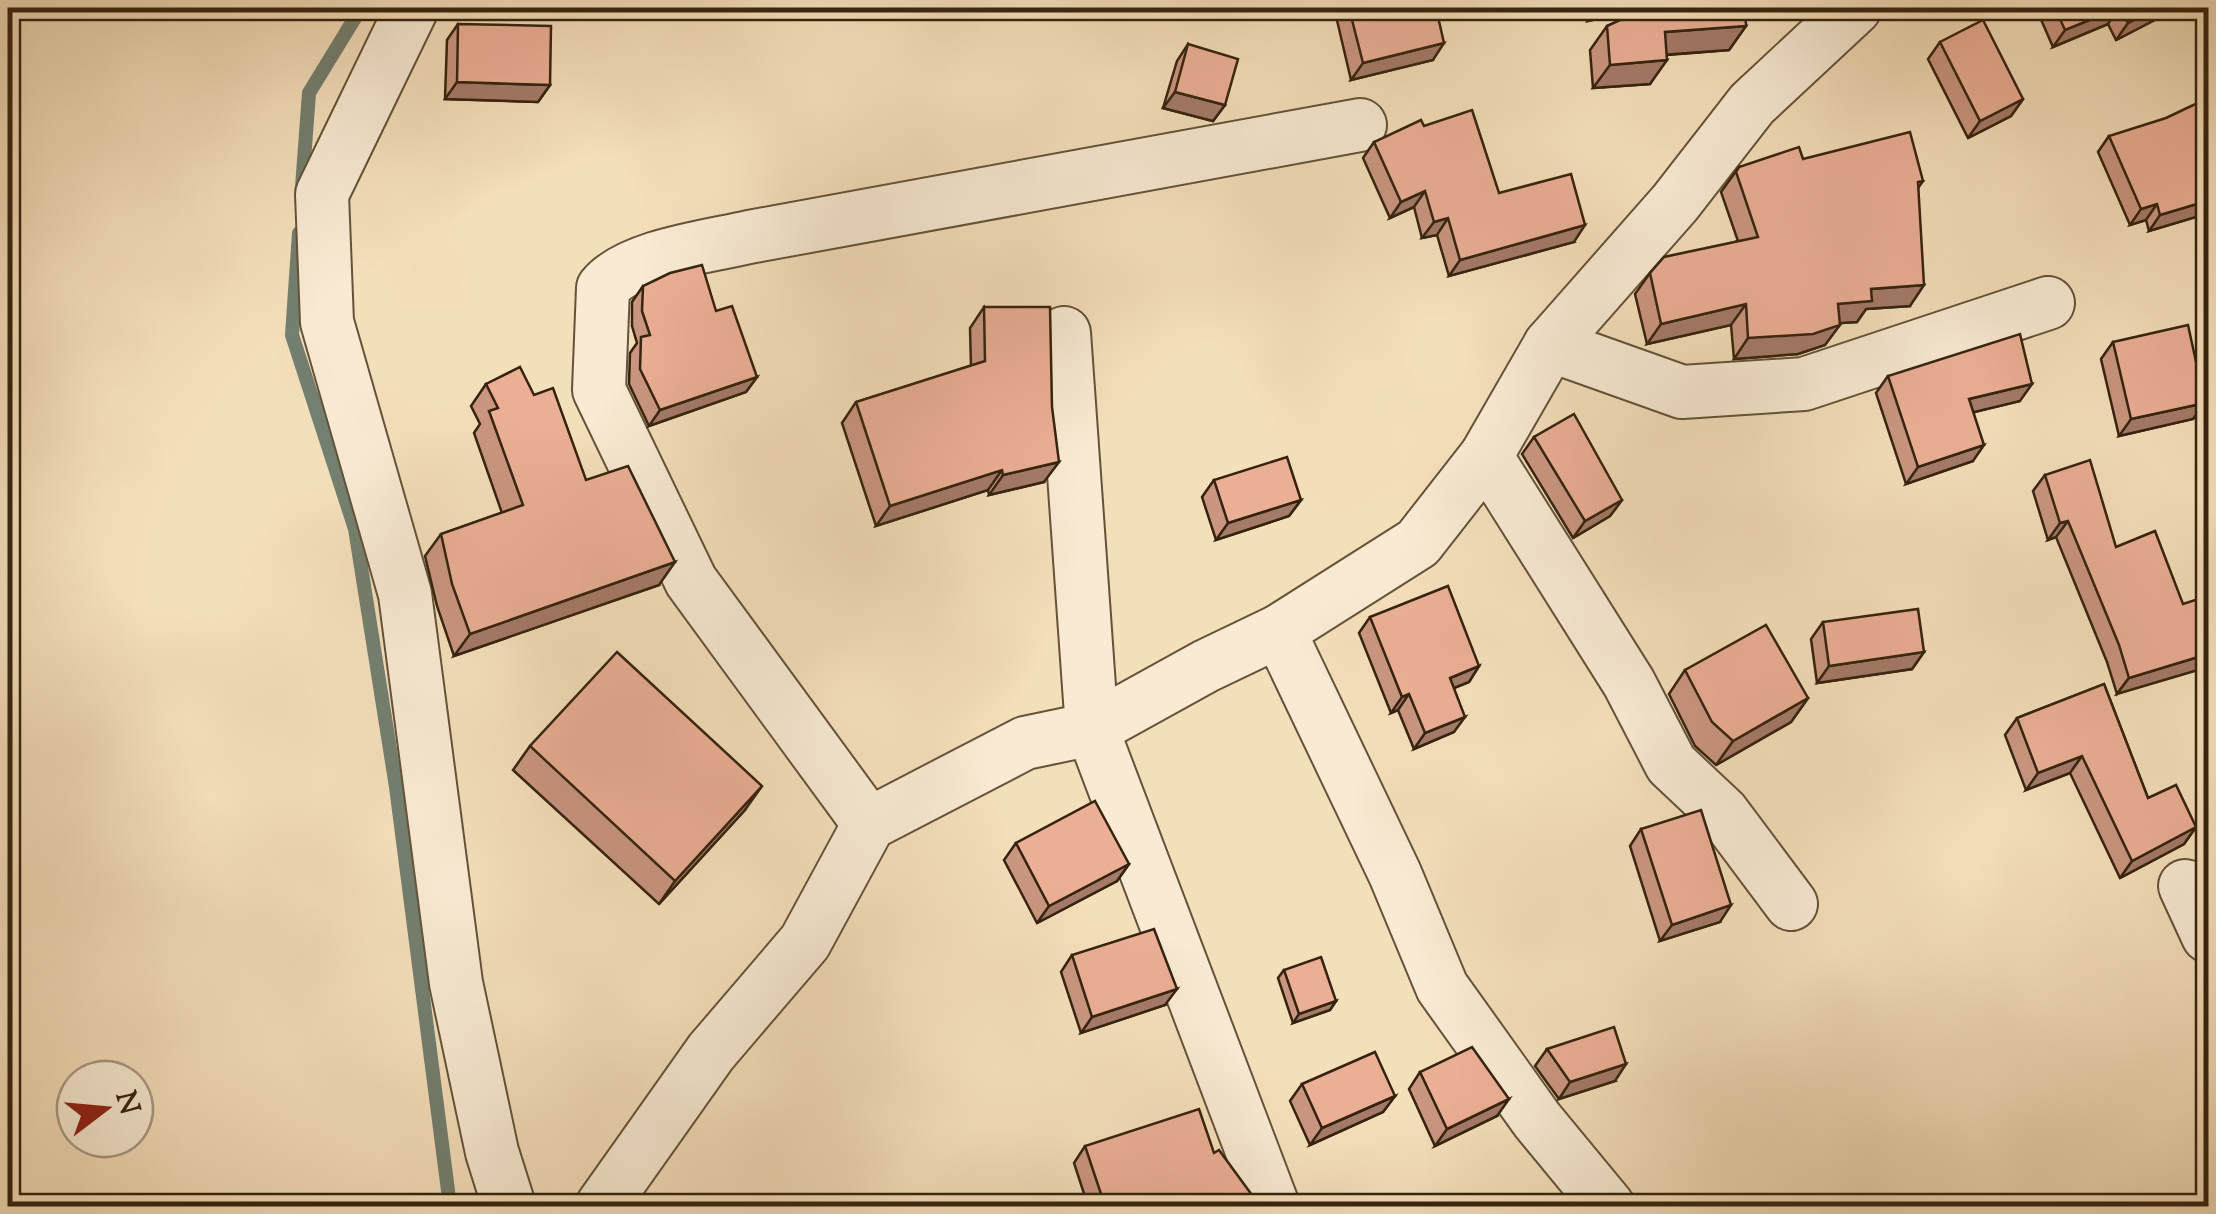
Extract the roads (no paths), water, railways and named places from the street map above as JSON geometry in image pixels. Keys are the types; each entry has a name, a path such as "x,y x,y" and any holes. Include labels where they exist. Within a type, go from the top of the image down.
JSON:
{"street":[{"path":"412,8 322,194 327,322 405,594 456,983 492,1152 509,1206"},
{"path":"620,1200 711,1052 805,942 870,824 1025,743 1092,729 1279,631 1418,543 1486,456 1550,345 1675,203 1752,104 1855,8"},
{"path":"870,824 691,581 599,390 603,288 612,277 651,261 749,237 1360,126"},
{"path":"1550,345 1682,392 1804,384 2048,303"},
{"path":"1064,333 1092,729 1273,1206"},
{"path":"1486,456 1629,683 1671,764 1723,813 1791,904"},
{"path":"1279,631 1395,874 1442,986 1537,1120 1608,1206"},
{"path":"2186,886 2208,936"}],"waterway":[{"path":"302,187 309,93 361,8"},
{"path":"299,233 292,335 355,529 396,787 450,1206"}]}
